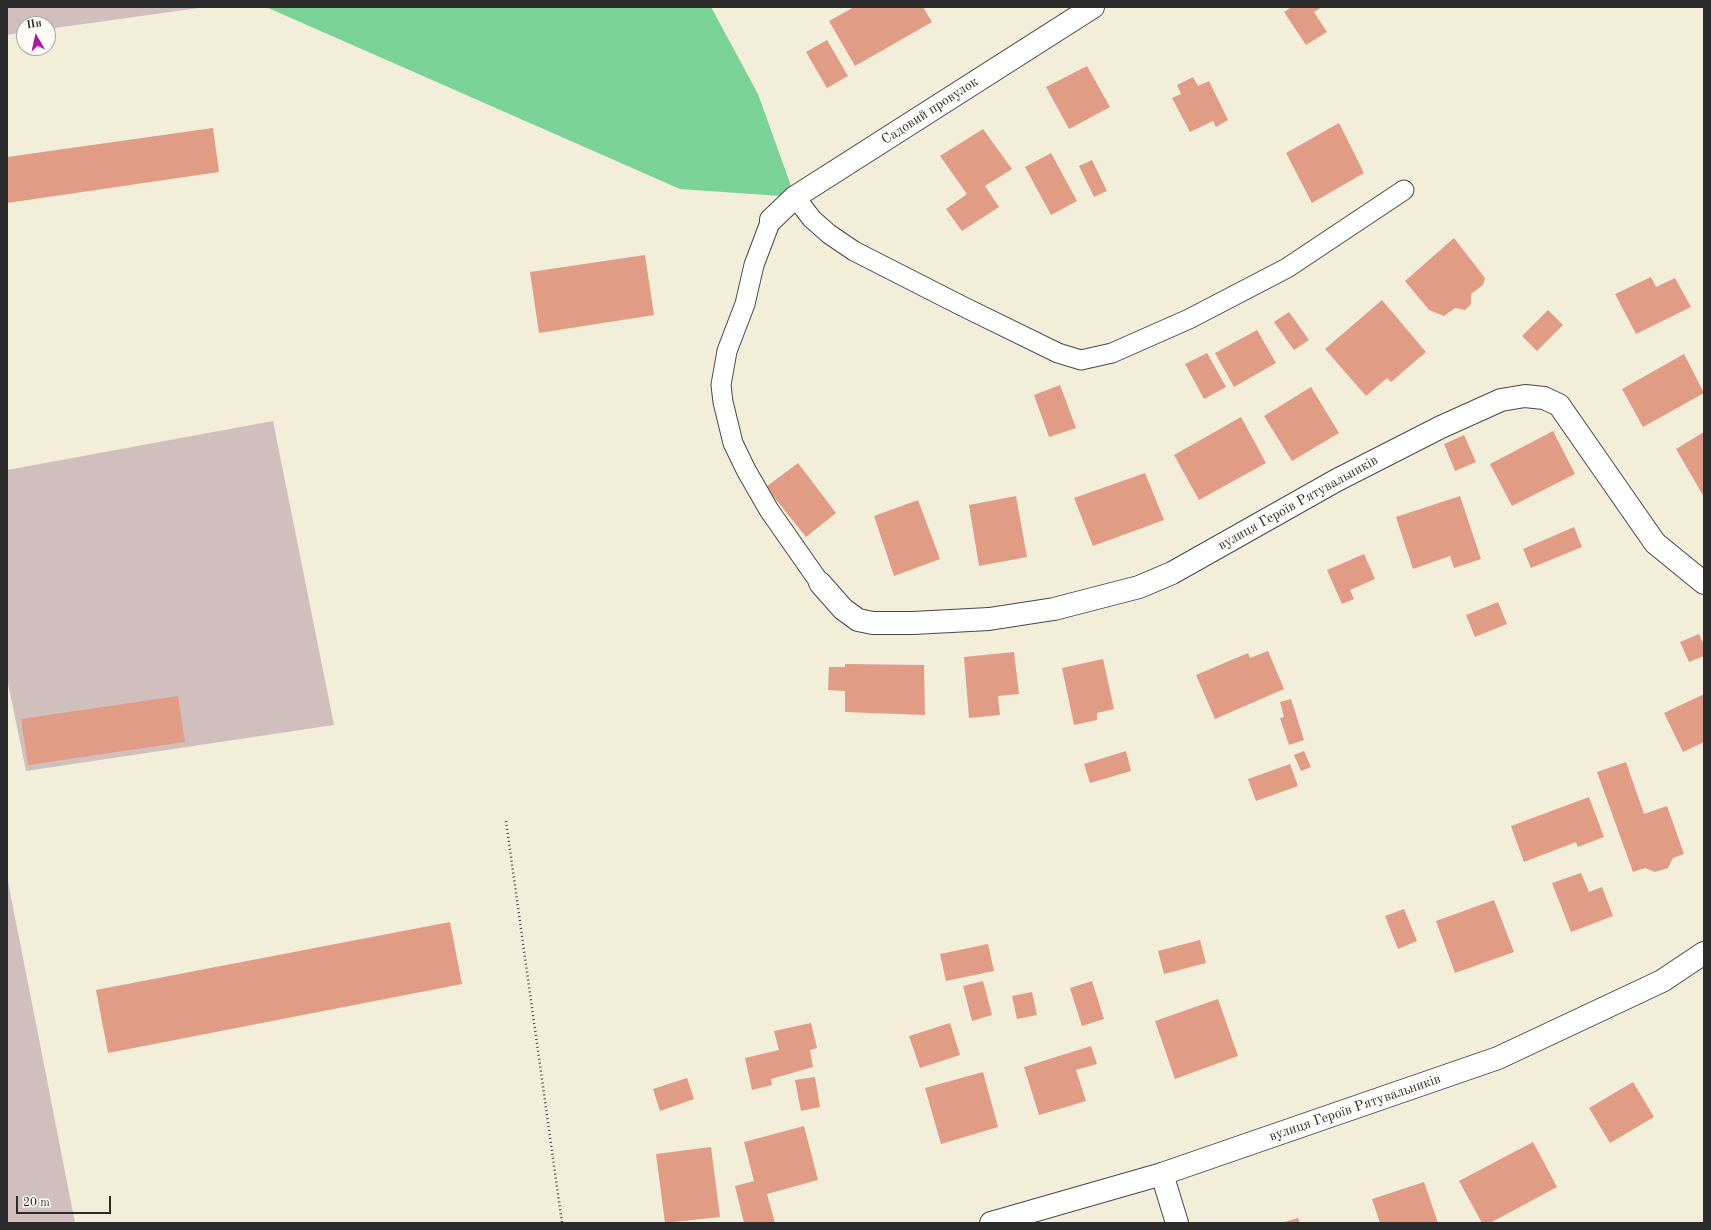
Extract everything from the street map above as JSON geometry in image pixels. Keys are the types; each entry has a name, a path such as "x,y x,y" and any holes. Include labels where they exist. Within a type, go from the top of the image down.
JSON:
{"street":[{"name":"Садовий провулок","path":"771,220 795,197 1093,7"},
{"name":"вулиця Героїв Рятувальників","path":"820,582 843,609 858,620 873,623 913,623 990,619 1054,609 1139,587 1172,573 1337,480 1441,427 1501,400 1525,396 1544,398 1559,405 1656,543 1704,583"},
{"name":"вулиця Героїв Рятувальників","path":"991,1223 1162,1174 1498,1058 1662,981 1704,953"},
{"path":"1162,1174 1178,1223"}],"lane":[{"path":"795,197 812,219 829,234 854,250 982,316 1058,353 1080,360 1112,353 1189,319 1287,268 1404,190"},
{"path":"771,220 754,265 744,304 727,351 721,385 723,402 733,443 746,470 769,510 820,582"}],"path":[{"path":"506,821 562,1223"}],"shaded area":[{"path":"7,7 206,7 56,28 56,16 16,16 16,33 7,35"},
{"path":"273,421 334,725 26,771 7,678 7,470"},
{"path":"7,877 39,1039 75,1223 7,1223"}],"green space":[{"path":"266,7 711,7 758,94 795,197 680,189"}],"building":[{"path":"854,7 923,7 932,22 855,66 829,21"},
{"path":"1292,7 1322,7 1314,12 1327,32 1306,45 1284,12"},
{"path":"827,40 848,76 827,88 806,52"},
{"path":"1087,66 1110,107 1069,129 1046,87"},
{"path":"1193,77 1198,86 1209,81 1228,120 1216,127 1213,121 1190,132 1172,98 1181,94 1177,85"},
{"path":"1339,123 1364,173 1312,203 1286,153"},
{"path":"213,128 219,172 7,203 7,157"},
{"path":"983,129 1012,169 985,186 999,207 962,231 946,209 967,194 940,156"},
{"path":"1051,153 1077,201 1051,215 1025,167"},
{"path":"1092,160 1107,191 1094,197 1079,166"},
{"path":"1454,238 1485,278 1483,285 1471,294 1471,304 1465,310 1455,308 1444,316 1429,310 1405,281"},
{"path":"645,255 654,315 539,333 530,272"},
{"path":"1651,277 1656,287 1675,278 1691,307 1636,334 1615,294"},
{"path":"1382,300 1426,352 1391,382 1387,378 1366,396 1325,349"},
{"path":"1548,310 1563,325 1537,351 1522,336"},
{"path":"1289,312 1309,340 1294,350 1274,322"},
{"path":"1257,330 1276,363 1234,387 1215,353"},
{"path":"1207,353 1226,387 1204,399 1185,364"},
{"path":"1684,354 1704,393 1643,427 1622,389"},
{"path":"1060,385 1076,428 1049,437 1034,395"},
{"path":"1311,387 1339,433 1292,461 1264,416"},
{"path":"1241,417 1266,463 1199,500 1174,455"},
{"path":"1553,431 1575,474 1512,506 1490,464"},
{"path":"1704,432 1704,497 1676,449"},
{"path":"1464,435 1476,462 1455,471 1444,444"},
{"path":"798,463 836,513 806,537 766,487"},
{"path":"1145,473 1164,520 1093,546 1074,498"},
{"path":"1016,496 1027,557 979,566 969,505"},
{"path":"1460,496 1481,559 1454,568 1450,556 1413,569 1396,517"},
{"path":"918,500 940,559 894,576 874,516"},
{"path":"1574,527 1582,547 1531,568 1523,549"},
{"path":"1364,554 1375,579 1350,590 1354,599 1342,604 1327,570"},
{"path":"1498,602 1507,624 1475,637 1466,615"},
{"path":"1699,634 1704,645 1704,656 1689,662 1680,642"},
{"path":"1268,651 1284,689 1215,719 1196,675 1248,653 1250,658"},
{"path":"1014,652 1019,694 998,696 1000,715 969,718 964,657"},
{"path":"1103,659 1114,709 1097,713 1097,720 1074,725 1062,668"},
{"path":"845,664 924,665 925,715 845,712 845,691 828,690 829,667 845,667"},
{"path":"1704,694 1704,742 1683,752 1664,713"},
{"path":"178,696 185,742 28,765 21,719"},
{"path":"1291,699 1304,740 1289,745 1280,718 1284,717 1280,702"},
{"path":"1126,751 1131,771 1090,783 1084,764"},
{"path":"1304,751 1311,767 1301,771 1294,755"},
{"path":"1626,762 1644,814 1667,806 1684,854 1673,858 1668,868 1655,872 1645,868 1633,872 1597,772"},
{"path":"1290,764 1298,786 1256,801 1248,779"},
{"path":"1589,797 1604,837 1578,847 1576,842 1524,862 1511,826"},
{"path":"1581,873 1589,892 1602,887 1613,916 1571,932 1552,883"},
{"path":"1494,900 1514,952 1455,973 1436,921"},
{"path":"1404,909 1417,941 1398,949 1385,916"},
{"path":"450,922 462,984 108,1053 96,990"},
{"path":"1200,940 1206,963 1164,974 1158,951"},
{"path":"988,944 994,971 946,981 940,954"},
{"path":"983,981 992,1015 972,1021 963,986"},
{"path":"1092,981 1104,1019 1082,1026 1070,988"},
{"path":"1032,992 1037,1015 1017,1019 1012,996"},
{"path":"1218,999 1238,1056 1175,1079 1155,1021"},
{"path":"811,1023 817,1048 810,1050 813,1067 771,1079 772,1085 752,1090 745,1058 779,1050 774,1031"},
{"path":"950,1023 960,1055 920,1068 909,1036"},
{"path":"1091,1046 1097,1064 1076,1070 1086,1101 1039,1115 1024,1067"},
{"path":"983,1072 998,1127 941,1144 925,1088"},
{"path":"815,1077 820,1107 801,1111 795,1080"},
{"path":"687,1078 694,1099 660,1111 653,1089"},
{"path":"1633,1082 1654,1117 1610,1143 1589,1108"},
{"path":"804,1126 818,1180 767,1194 775,1223 744,1223 735,1186 754,1181 744,1142"},
{"path":"1533,1142 1557,1187 1490,1223 1482,1223 1459,1181"},
{"path":"711,1147 720,1217 665,1223 656,1154"},
{"path":"1424,1182 1438,1223 1380,1223 1372,1199"},
{"path":"1298,1218 1300,1223 1281,1223"}]}
